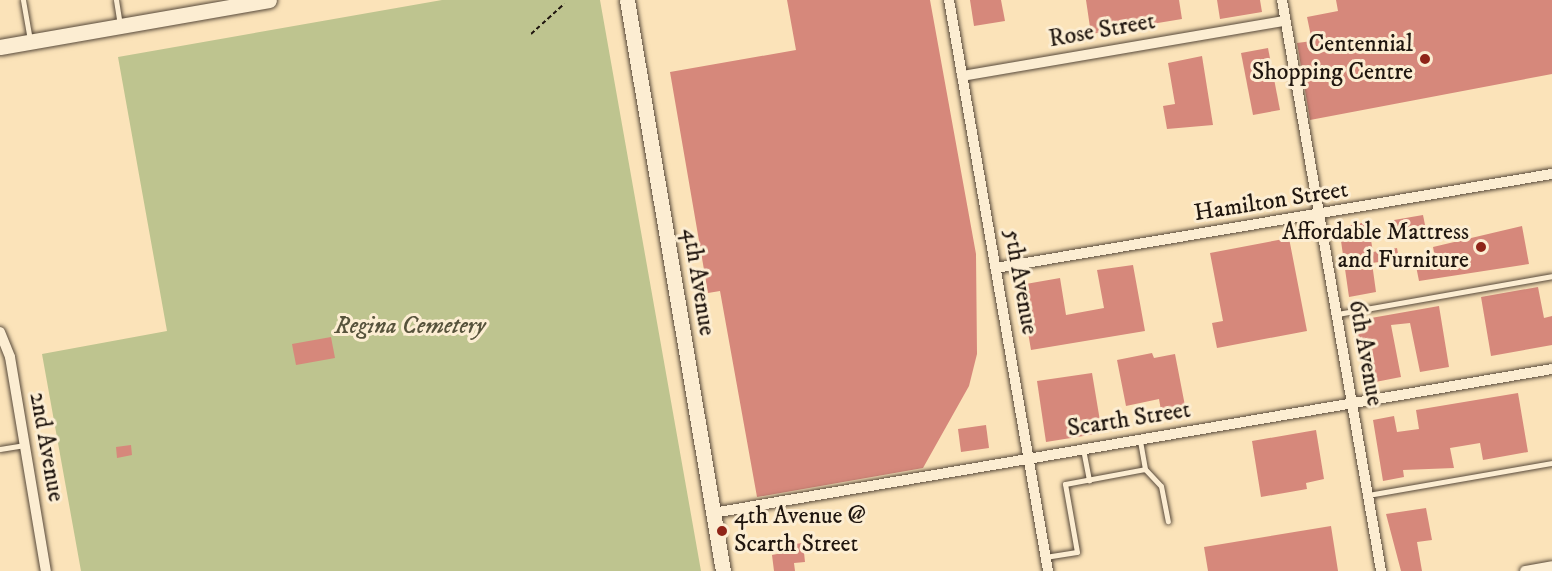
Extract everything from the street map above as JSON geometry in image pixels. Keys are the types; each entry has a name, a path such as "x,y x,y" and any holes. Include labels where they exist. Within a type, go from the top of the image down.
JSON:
{"main road":[{"path":"0,47 269,0"},
{"name":"4th Avenue","path":"627,0 723,571"}],"street":[{"name":"5th Avenue","path":"949,0 1048,571"},
{"name":"6th Avenue","path":"1282,0 1381,571"},
{"name":"Rose Street","path":"962,76 1285,21"},
{"name":"Hamilton Street","path":"996,268 1552,174"},
{"name":"2nd Avenue","path":"0,332 10,357 46,571"},
{"name":"Scarth Street","path":"713,513 1028,458 1353,405 1552,369"},
{"path":"1525,571 1552,566"}],"lane":[{"path":"23,0 30,42"},
{"path":"116,0 120,26"},
{"path":"1337,315 1552,276"},
{"path":"1140,440 1145,469 1161,486 1168,521"},
{"path":"0,449 25,445"},
{"path":"1083,449 1089,480"},
{"path":"1368,495 1552,463"},
{"path":"1046,557 1077,552 1065,484 1145,469"}],"path":[{"path":"531,34 564,4"}],"green space":[{"name":"Regina Cemetery","path":"442,0 600,0 701,571 81,571 42,354 167,331 118,57"}],"building":[{"path":"787,0 930,0 976,254 977,354 969,386 923,468 757,497 720,291 708,293 670,72 796,50"},
{"path":"970,0 1001,0 1005,21 974,26"},
{"path":"1086,0 1179,0 1182,19 1091,34"},
{"path":"1217,0 1260,0 1262,12 1220,19"},
{"name":"Centennial Shopping Centre","path":"1336,0 1552,0 1552,74 1310,120 1297,43 1312,41 1307,17 1338,11"},
{"path":"1268,48 1280,110 1253,115 1241,53"},
{"path":"1202,56 1213,125 1167,129 1163,106 1175,104 1168,63"},
{"path":"1423,215 1426,230 1397,235 1394,220"},
{"path":"1368,222 1373,252 1397,248 1399,259 1372,263 1376,292 1349,297 1339,227"},
{"path":"1522,226 1529,264 1419,281 1416,266 1436,263 1433,247"},
{"path":"1289,238 1307,331 1217,348 1212,323 1223,321 1210,253"},
{"path":"1133,265 1145,331 1031,350 1020,285 1060,278 1066,315 1104,308 1097,270"},
{"path":"1538,287 1544,318 1552,316 1552,345 1491,356 1481,297"},
{"path":"1439,306 1449,367 1420,372 1410,323 1391,325 1401,377 1365,384 1354,321"},
{"path":"331,337 335,358 296,365 292,344"},
{"path":"1152,353 1154,358 1175,354 1186,411 1162,416 1159,399 1126,406 1117,360"},
{"path":"1092,373 1102,433 1046,442 1037,381"},
{"path":"1518,393 1528,452 1483,460 1480,443 1450,448 1454,468 1403,470 1404,477 1383,481 1373,420 1394,416 1397,432 1419,429 1416,410"},
{"path":"986,425 989,448 961,452 958,429"},
{"path":"1316,430 1324,479 1306,483 1307,489 1261,497 1252,441"},
{"path":"131,445 132,455 117,458 116,447"},
{"path":"1426,508 1432,540 1417,542 1422,571 1401,571 1386,514"},
{"path":"1331,526 1338,571 1208,571 1204,547"},
{"path":"803,543 805,562 794,563 795,571 774,571 772,555 787,552 786,545"}],"place":[{"name":"Centennial Shopping Centre","path":"1425,59"},
{"name":"Affordable Mattress and Furniture","path":"1481,247"},
{"name":"4th Avenue @ Scarth Street","path":"722,531"}]}
